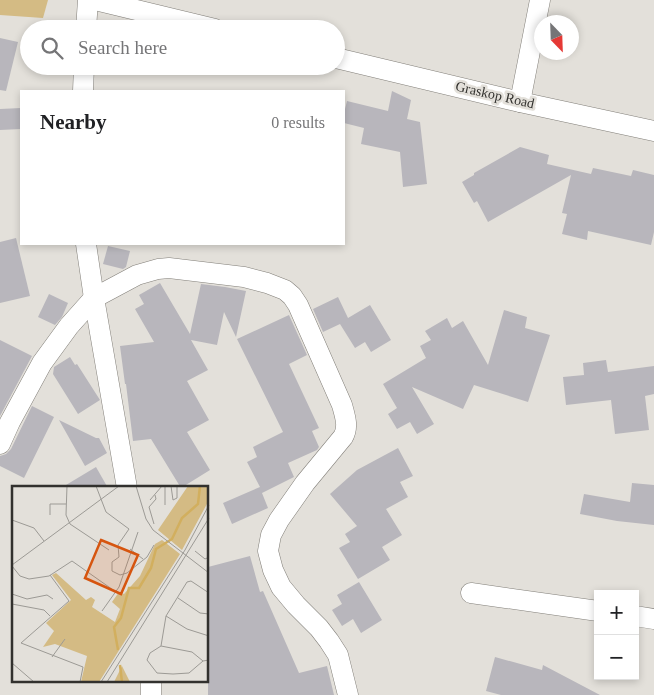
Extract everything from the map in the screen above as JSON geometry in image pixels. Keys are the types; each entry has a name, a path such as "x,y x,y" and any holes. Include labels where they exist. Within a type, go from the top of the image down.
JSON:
{"street":[{"path":"87,20 88,0"},
{"path":"95,0 178,20"},
{"path":"520,102 540,0"},
{"name":"Graskop Road","path":"345,60 520,102 654,131"},
{"path":"83,90 84,75"},
{"path":"86,245 127,486"},
{"path":"0,444 42,363 69,326 94,298 137,275 169,268 244,277 285,290 298,305 342,405 347,431 305,483 279,520 271,535 268,551 273,570 281,587 330,641 338,655 348,695"},
{"path":"471,593 594,610"},
{"path":"639,617 654,619"},
{"path":"151,682 151,695"}],"shaded area":[{"path":"0,0 48,0 43,18 0,15"}],"building":[{"path":"0,38 18,42 6,91 0,90"},
{"path":"392,91 411,100 407,119 420,122 427,184 403,187 400,152 361,144 364,128 345,123 347,101 388,111"},
{"path":"20,108 20,129 0,130 0,109"},
{"path":"520,147 549,155 547,164 591,174 593,168 631,176 633,170 654,175 654,232 651,245 588,231 587,240 562,234 567,214 562,213 571,175 488,222 477,201 474,203 462,182 474,175 474,173"},
{"path":"16,238 30,296 0,303 0,242"},
{"path":"108,246 130,251 126,267 123,269 103,264"},
{"path":"160,283 190,334 201,284 246,291 236,337 224,312 217,345 191,340 208,370 187,381 209,420 187,432 210,470 184,486 180,486 151,439 133,441 120,346 154,342 135,309 144,304 139,295"},
{"path":"49,294 68,303 62,317 55,325 38,317"},
{"path":"338,297 348,318 370,305 391,340 371,352 365,342 355,348 340,324 323,332 313,309"},
{"path":"504,310 527,317 525,328 550,335 528,402 474,385 463,409 412,387 434,424 417,434 410,422 397,429 388,414 397,408 383,384 426,358 420,346 431,340 425,331 447,318 452,328 463,321 488,365"},
{"path":"289,315 307,355 289,364 319,428 312,431 319,447 317,450 288,463 294,477 262,493 268,508 232,524 223,503 260,487 247,462 257,457 253,447 283,432 237,339"},
{"path":"0,340 32,356 0,416"},
{"path":"70,357 75,365 77,364 100,400 78,414 53,374 54,367"},
{"path":"606,360 608,372 654,366 654,394 645,396 649,430 615,434 611,400 566,405 563,377 584,375 583,363"},
{"path":"32,406 54,417 24,478 0,466 0,456 6,454 11,449"},
{"path":"59,420 99,438 107,453 85,466"},
{"path":"398,448 413,476 400,482 408,497 386,509 402,535 382,547 390,560 358,579 339,548 350,542 345,534 357,526 330,494 357,470"},
{"path":"96,467 107,486 64,486"},
{"path":"632,483 654,485 654,525 580,514 584,494 630,502"},
{"path":"250,556 260,592 263,591 299,673 327,666 334,695 208,695 209,567"},
{"path":"359,582 382,620 361,633 353,619 342,626 332,610 342,604 337,595"},
{"path":"495,657 542,670 543,665 600,695 501,695 486,691"}]}
